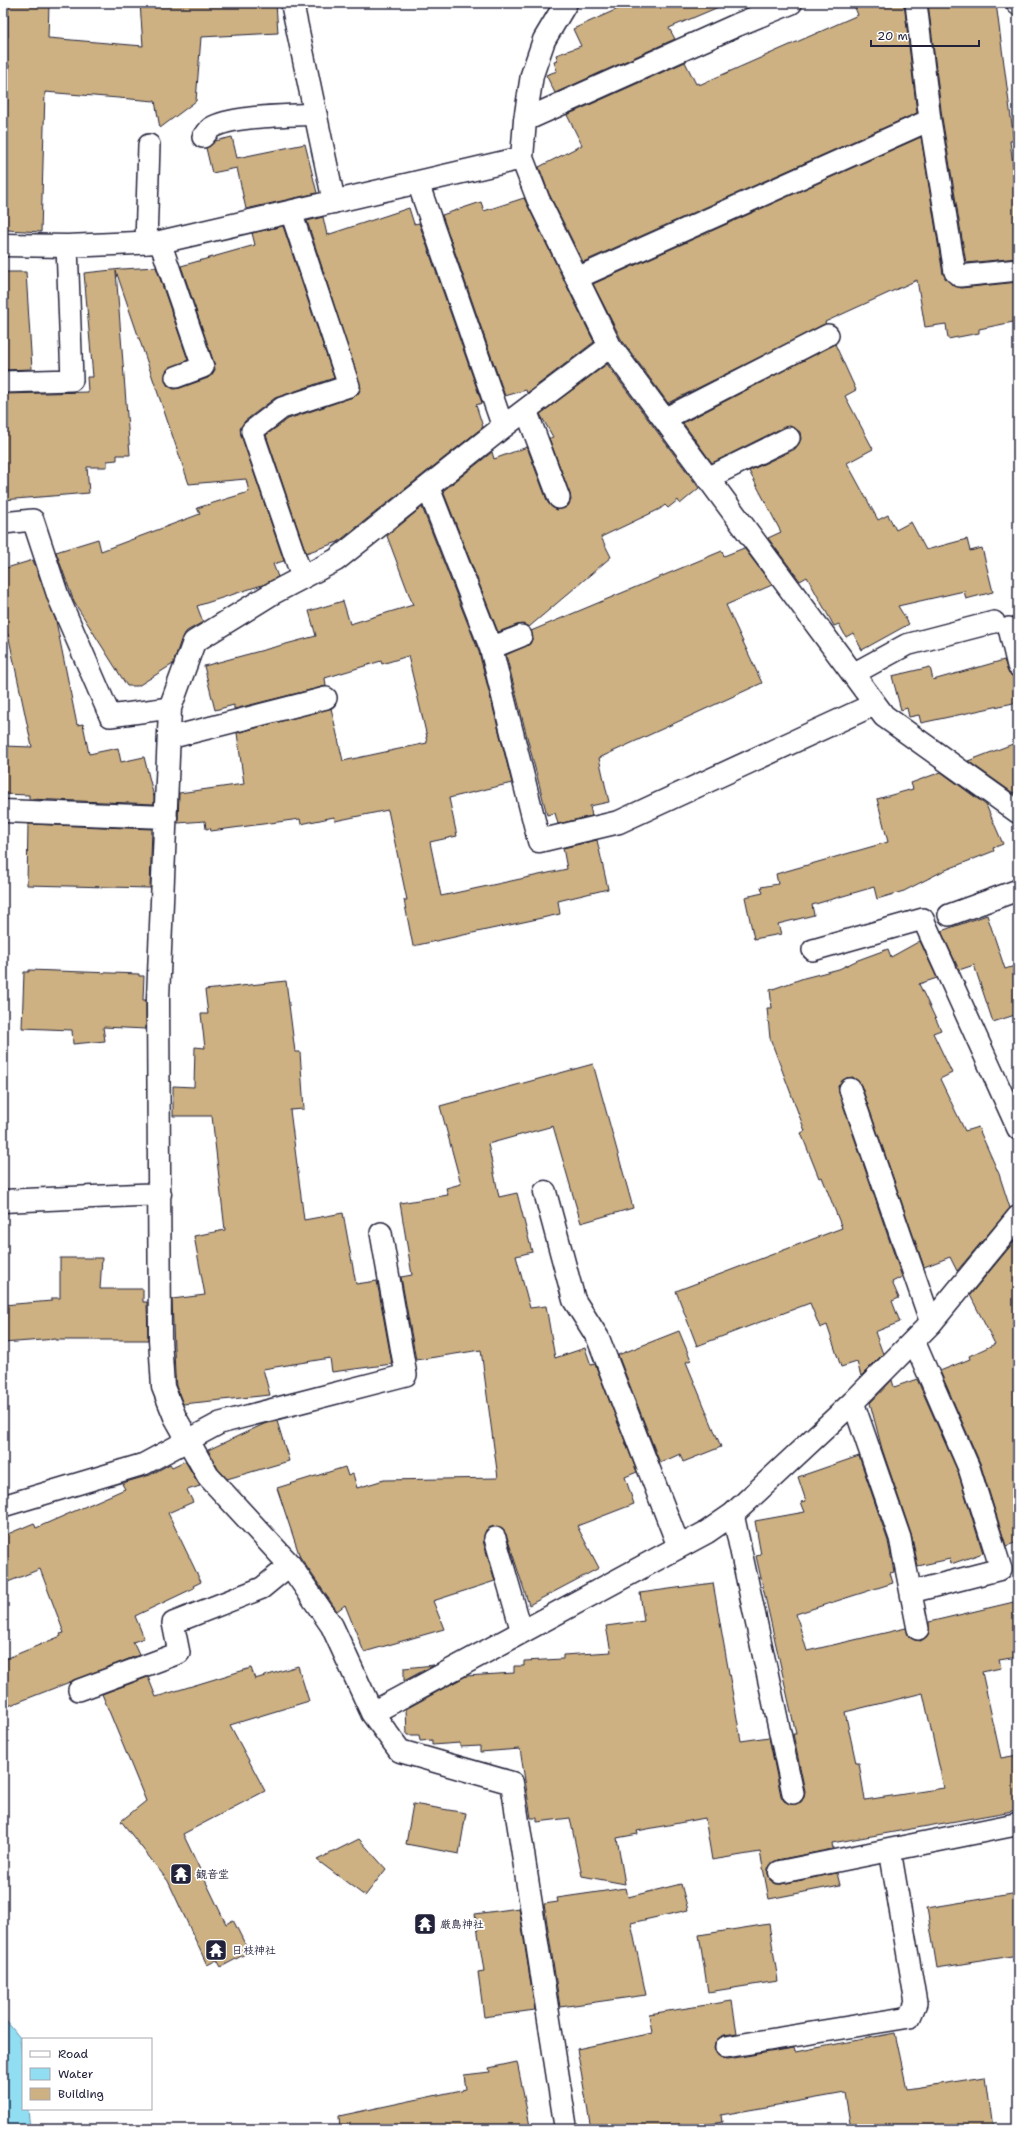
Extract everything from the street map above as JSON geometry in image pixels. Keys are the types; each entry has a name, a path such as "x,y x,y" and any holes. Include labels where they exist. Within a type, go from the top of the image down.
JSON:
{"street":[{"path":"292,3 334,202"},
{"path":"566,3 544,40 532,75 525,120 522,158 538,199 610,346 884,716 1018,812"},
{"path":"525,120 769,7 791,3"},
{"path":"3,245 67,246 153,242 418,184 522,158"},
{"path":"566,2129 512,1782 400,1751 372,1712 332,1626 290,1565 208,1476 175,1417 163,1388 160,1339 158,998 170,708 194,642 302,577 336,560 503,427 610,346"},
{"path":"428,487 491,648 539,841 620,822 875,704"},
{"path":"3,811 166,817"},
{"path":"545,1192 574,1300 598,1338 679,1548"},
{"path":"3,1202 160,1194"},
{"path":"372,1712 679,1548 707,1532 733,1514 853,1402 931,1323 1018,1217"},
{"path":"780,1872 1018,1824"}],"lane":[{"path":"916,3 930,120 955,272 960,276 1018,270"},
{"path":"203,138 211,128 228,122 253,118 316,114"},
{"path":"576,278 930,120"},
{"path":"149,145 153,242 203,367 176,377"},
{"path":"418,184 503,427"},
{"path":"291,212 349,386 282,408 252,431 302,577"},
{"path":"3,382 72,380 67,246"},
{"path":"664,419 828,334"},
{"path":"526,410 559,498"},
{"path":"708,478 789,438"},
{"path":"3,523 33,520 58,596 110,716 170,708"},
{"path":"853,674 906,645 1001,625 1018,666"},
{"path":"491,648 521,636"},
{"path":"169,738 326,698"},
{"path":"949,915 1018,890"},
{"path":"813,950 923,919 1018,1129"},
{"path":"850,1089 931,1323"},
{"path":"3,1506 144,1464 220,1423 406,1375 381,1233"},
{"path":"911,1592 1001,1569 969,1468 914,1340"},
{"path":"853,1402 900,1538 918,1630"},
{"path":"733,1514 792,1793"},
{"path":"494,1538 522,1632"},
{"path":"79,1690 179,1654 172,1623 262,1588 290,1565"},
{"path":"726,2047 910,2017 916,2003 890,1850"}],"water":[{"path":"3,2017 20,2038 22,2056 22,2110 28,2110 30,2129 3,2129"}],"building":[{"path":"8,3 49,3 48,38 143,46 140,3 276,3 278,33 201,37 196,101 160,128 155,101 45,92 41,232 7,230 7,228 4,228 3,220 3,172 9,65 3,65 3,37 8,37"},
{"path":"631,3 728,3 669,28 675,39 555,93 546,75 557,71 554,62 558,61 556,55 581,46 573,29"},
{"path":"853,3 904,3 917,113 583,262 549,194 539,167 582,145 567,115 685,62 696,84 698,83 699,85 858,15"},
{"path":"928,3 996,3 1014,141 1010,141 1018,205 1018,258 966,263 942,118"},
{"path":"232,137 237,158 305,144 317,193 246,209 237,168 212,173 206,148 215,141"},
{"path":"921,137 943,274 952,285 961,288 1018,282 1018,321 979,329 979,333 948,339 946,324 925,327 917,280 825,322 826,324 668,403 621,339 593,284"},
{"path":"524,198 594,342 527,393 526,390 505,396 442,215 481,202 484,211"},
{"path":"409,208 414,224 419,223 482,403 476,405 483,427 338,542 306,553 266,435 288,419 353,397 358,394 361,388 307,221 323,217 327,235"},
{"path":"283,226 334,378 275,398 245,421 240,428 241,435 284,561 273,564 278,577 265,584 197,606 203,622 187,631 182,637 173,664 138,686 127,686 74,602 56,552 98,539 101,551 200,514 197,508 249,492 246,479 189,484 116,271 130,455 117,455 117,460 107,461 107,467 87,467 89,493 3,500 3,394 88,392 87,377 93,377 84,273 122,269 156,267 188,360 167,370 165,381 168,386 174,389 180,388 208,378 215,370 214,363 181,266 255,245 252,233"},
{"path":"3,272 26,272 32,369 3,370"},
{"path":"835,344 856,390 845,396 873,449 847,463 878,520 888,515 896,530 911,522 926,550 967,539 970,551 982,548 993,592 966,599 964,591 898,606 909,624 862,650 853,633 846,637 839,624 834,626 807,577 800,581 768,538 781,532 749,471 795,449 801,439 800,432 790,426 784,427 712,463 683,423"},
{"path":"607,364 699,488 680,504 678,500 668,508 665,505 660,509 601,537 611,557 529,627 523,624 498,632 443,491 492,452 494,459 527,447 548,503 557,510 568,506 571,500 570,494 549,438 553,437 540,414"},
{"path":"422,507 479,652 512,783 449,798 457,836 430,842 441,896 567,869 563,848 597,840 608,889 558,901 560,914 413,946 404,900 407,900 388,810 335,821 334,817 301,824 300,819 211,831 210,828 206,829 205,821 178,823 179,793 244,784 237,733 331,708 343,761 427,743 427,737 408,656 382,664 381,661 325,678 326,686 234,709 234,705 215,710 204,666 316,636 309,611 343,601 350,624 413,605 387,536"},
{"path":"744,548 772,585 726,605 762,683 599,758 609,802 590,806 592,816 558,824 555,813 547,815 506,655 530,644 533,637 531,631 722,551 724,556"},
{"path":"33,560 56,621 77,725 83,724 89,754 118,748 121,762 144,757 154,797 154,804 29,799 29,795 3,794 3,746 32,747 8,634 3,636 3,569"},
{"path":"1004,660 1009,674 1018,678 1018,702 921,723 919,715 909,717 907,708 901,710 892,676 930,667 933,680"},
{"path":"1018,742 1018,792 1013,793 968,761"},
{"path":"941,772 986,805 1003,844 993,848 994,851 943,871 904,891 877,899 874,887 812,905 814,915 778,924 781,934 754,939 745,897 763,893 761,887 778,884 776,874 888,842 877,799 913,789 911,783"},
{"path":"28,824 152,829 150,888 27,885"},
{"path":"987,915 1005,969 1018,965 1018,1014 993,1022 974,965 959,970 941,931"},
{"path":"920,941 937,978 919,984 941,1030 933,1033 952,1073 940,1079 965,1131 978,1127 999,1174 1010,1208 957,1271 950,1257 924,1267 861,1085 853,1077 846,1078 838,1086 839,1093 902,1277 892,1282 899,1298 892,1301 900,1322 875,1332 883,1354 861,1376 857,1362 841,1367 827,1325 820,1328 810,1303 697,1346 676,1291 842,1228 822,1177 819,1178 801,1133 805,1131 770,1038 767,1008 772,1008 770,990 804,978 839,969 888,949 891,957"},
{"path":"29,970 139,974 139,976 144,976 143,1000 146,1000 146,1029 103,1027 105,1041 73,1044 72,1030 22,1028 24,972 29,972"},
{"path":"286,981 295,1052 300,1052 304,1109 290,1110 304,1220 343,1213 356,1284 377,1281 392,1364 332,1372 330,1358 263,1369 270,1395 183,1404 176,1386 172,1299 205,1295 194,1236 225,1230 212,1116 173,1116 173,1086 194,1087 195,1047 205,1048 201,1014 208,1014 205,990"},
{"path":"593,1064 633,1208 581,1223 553,1126 488,1144 499,1197 517,1193 532,1252 516,1256 530,1308 546,1306 555,1358 585,1348 591,1365 595,1364 637,1472 625,1477 634,1504 577,1526 599,1568 529,1605 506,1534 498,1526 491,1527 486,1530 483,1541 495,1581 433,1601 444,1629 364,1652 345,1605 337,1611 300,1557 277,1488 345,1467 348,1476 353,1474 357,1488 384,1480 498,1478 481,1350 416,1360 401,1277 412,1275 400,1203 448,1195 446,1188 461,1184 440,1106"},
{"path":"1018,1237 1018,1542 1006,1546 980,1463 940,1371 970,1359 969,1356 995,1344 970,1295"},
{"path":"60,1258 102,1258 100,1289 143,1289 143,1302 147,1302 148,1340 56,1339 3,1343 3,1305 52,1301 52,1298 60,1298"},
{"path":"679,1331 691,1360 686,1362 721,1447 683,1462 680,1454 660,1463 618,1355"},
{"path":"917,1379 958,1472 983,1553 951,1564 950,1559 918,1566 911,1534 882,1449 870,1403 892,1380 894,1387"},
{"path":"277,1421 289,1461 227,1479 218,1469 208,1450 264,1424"},
{"path":"859,1456 888,1541 894,1572 890,1573 893,1583 796,1614 807,1651 906,1628 909,1637 921,1641 929,1633 929,1622 1018,1601 1018,1657 999,1660 1001,1668 982,1672 1001,1758 1018,1755 1018,1810 832,1843 833,1849 777,1860 768,1868 770,1880 776,1884 837,1873 840,1885 769,1899 760,1852 712,1860 705,1818 637,1831 638,1834 617,1838 625,1884 582,1876 570,1818 537,1822 537,1818 531,1818 520,1749 480,1752 480,1746 460,1747 460,1743 432,1745 432,1740 420,1741 419,1735 407,1735 406,1709 466,1676 514,1673 514,1666 524,1666 524,1661 563,1659 563,1655 611,1652 606,1626 644,1621 640,1593 713,1583 741,1741 769,1737 781,1796 784,1801 790,1804 801,1802 805,1791 793,1734 796,1734 756,1556 761,1555 755,1521 805,1512 801,1502 806,1501 798,1477","holes":["923,1693 944,1788 865,1800 859,1763 856,1763 845,1712"]},
{"path":"185,1461 200,1486 187,1490 193,1502 168,1513 201,1582 193,1586 194,1588 135,1616 144,1638 133,1642 139,1655 3,1708 3,1660 61,1636 60,1634 64,1633 40,1569 3,1584 3,1536 34,1523 36,1528 125,1489 122,1484 126,1482 150,1475 170,1464 172,1467"},
{"path":"434,1665 404,1681 404,1668"},
{"path":"298,1666 309,1701 230,1725 265,1791 183,1834 226,1924 233,1920 249,1952 221,1967 217,1960 207,1965 168,1881 121,1821 146,1801 102,1694 148,1677 156,1697 251,1668 255,1679"},
{"path":"413,1804 466,1813 459,1854 406,1844"},
{"path":"359,1839 386,1869 365,1896 317,1860"},
{"path":"681,1884 688,1910 631,1923 646,1995 560,2007 544,1904 558,1902 557,1898 626,1888 628,1897"},
{"path":"1018,1893 1018,1955 937,1968 927,1908"},
{"path":"519,1908 535,2010 484,2017 478,1972 484,1971 475,1914"},
{"path":"769,1924 778,1981 708,1992 699,1935"},
{"path":"732,2001 737,2033 724,2035 715,2042 714,2049 721,2058 728,2059 794,2048 795,2052 895,2033 907,2089 985,2077 992,2129 851,2129 845,2093 721,2115 722,2122 682,2129 591,2129 577,2049 652,2033 649,2014"},
{"path":"517,2062 530,2126 515,2129 340,2129 339,2116 466,2089 464,2075 490,2072 489,2068"}],"place":[{"name":"観音堂","path":"181,1874"},
{"name":"厳島神社","path":"425,1924"},
{"name":"日枝神社","path":"216,1950"}]}
